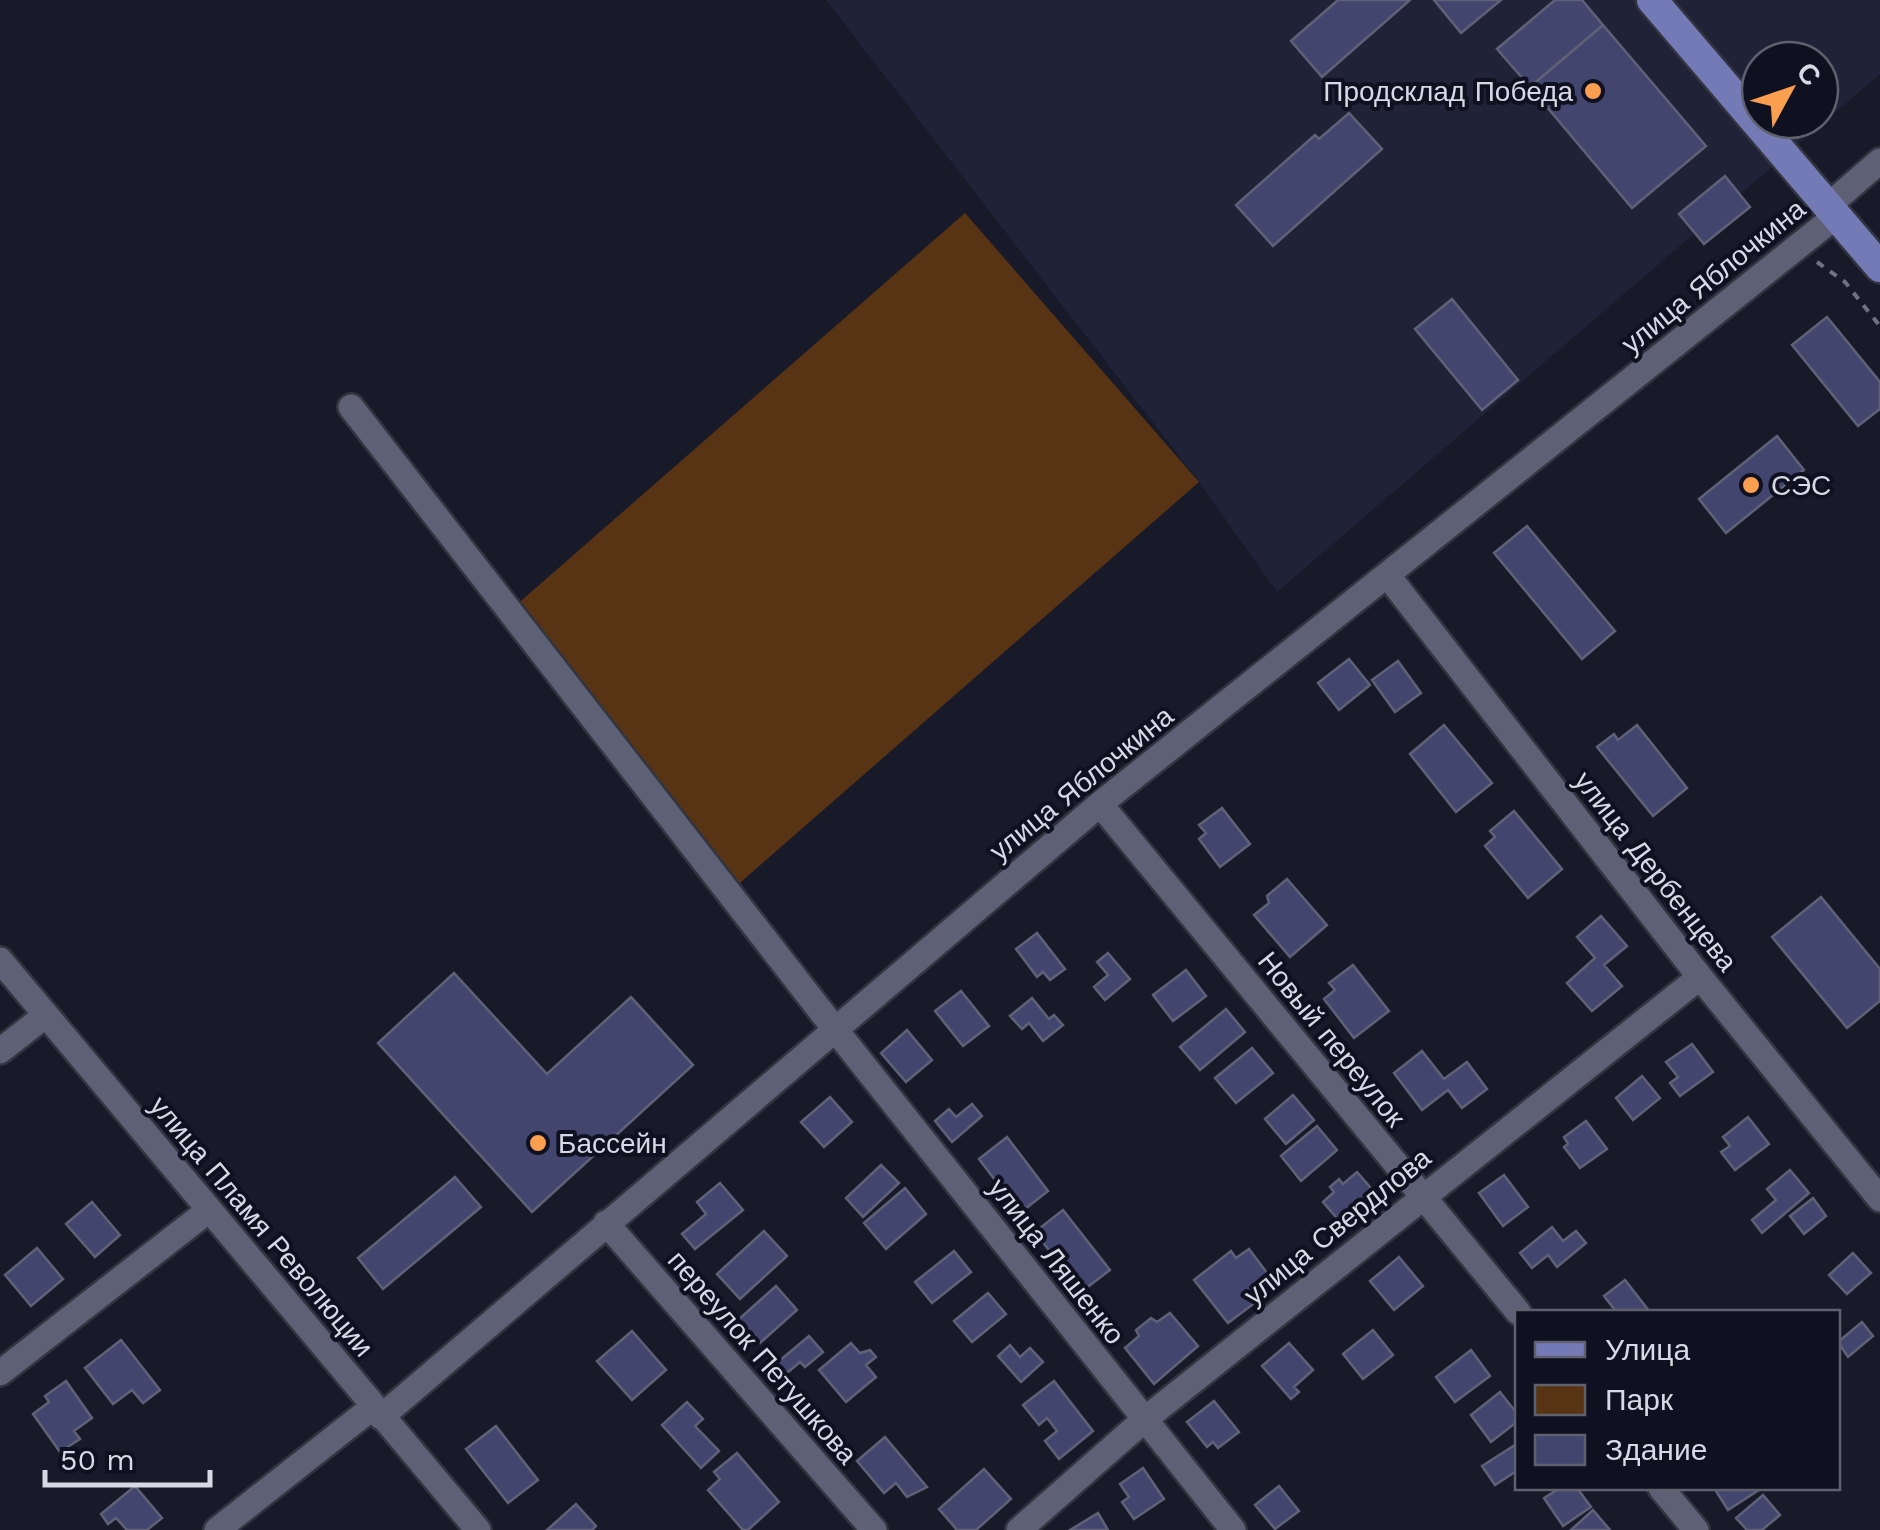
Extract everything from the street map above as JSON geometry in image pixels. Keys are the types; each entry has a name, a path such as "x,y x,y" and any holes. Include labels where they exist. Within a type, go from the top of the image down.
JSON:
{"main road":[{"path":"1652,0 1880,267"}],"street":[{"name":"улица Яблочкина","path":"216,1530 377,1412 1100,804 1796,248 1880,161"},
{"name":"улица Ляшенко","path":"351,407 834,1028 1233,1530"},
{"name":"улица Дербенцева","path":"1388,576 1700,977 1880,1198"},
{"name":"Новый переулок","path":"1100,804 1516,1310"},
{"name":"улица Пламя Революции","path":"0,960 478,1530"},
{"name":"улица Свердлова","path":"1019,1530 1144,1420 1700,977"},
{"path":"0,1051 46,1016"},
{"path":"0,1373 209,1210"},
{"name":"переулок Петушкова","path":"606,1223 874,1530"},
{"path":"1663,1490 1696,1530"}],"path":[{"path":"1796,248 1845,282 1880,326"}],"shaded area":[{"path":"826,0 1880,0 1880,74 1840,108 1840,40 1740,40 1740,140 1803,140 1277,592 1199,482"}],"green space":[{"path":"965,213 1199,482 734,888 499,620"}],"building":[{"path":"1338,0 1410,0 1322,77 1291,41"},
{"path":"1434,0 1501,0 1461,33"},
{"path":"1555,0 1582,0 1603,25 1530,87 1497,49"},
{"path":"1603,25 1706,146 1632,208 1530,87"},
{"path":"1349,113 1382,149 1273,246 1236,205 1315,135 1319,139"},
{"path":"1725,176 1750,207 1704,244 1679,214"},
{"path":"1452,299 1518,380 1482,410 1415,329"},
{"path":"1827,317 1880,382 1880,409 1858,426 1792,345"},
{"name":"СЭС","path":"1777,436 1804,470 1726,533 1699,499"},
{"path":"1527,526 1615,631 1582,659 1494,553"},
{"path":"1349,659 1370,685 1339,710 1318,683"},
{"path":"1398,661 1421,693 1395,712 1372,680"},
{"path":"1444,725 1492,783 1456,812 1410,754"},
{"path":"1637,725 1687,788 1653,816 1597,747 1614,734 1618,740"},
{"path":"1222,808 1250,844 1220,867 1199,839 1206,833 1199,825"},
{"path":"1514,811 1562,869 1528,898 1485,846 1495,837 1490,831"},
{"path":"1287,879 1327,925 1290,957 1254,915 1269,903 1267,896"},
{"path":"1821,897 1880,969 1880,1001 1847,1028 1772,937"},
{"path":"1601,916 1627,946 1604,965 1622,986 1592,1011 1567,983 1595,958 1577,937"},
{"path":"1037,933 1065,969 1050,980 1043,972 1037,977 1016,949"},
{"path":"1108,953 1130,979 1105,1000 1094,987 1108,975 1097,962"},
{"path":"1353,965 1389,1011 1354,1038 1324,999 1335,990 1329,983"},
{"path":"1186,970 1206,996 1173,1021 1153,995"},
{"name":"Бассейн","path":"454,973 547,1074 631,997 693,1065 532,1212 378,1043"},
{"path":"961,991 989,1026 963,1046 935,1011"},
{"path":"1032,998 1049,1019 1054,1015 1063,1025 1043,1041 1029,1023 1022,1029 1010,1016"},
{"path":"1226,1009 1245,1032 1200,1070 1180,1047"},
{"path":"907,1030 932,1060 906,1082 881,1053"},
{"path":"1692,1044 1713,1072 1680,1096 1670,1083 1678,1077 1666,1062"},
{"path":"1252,1048 1273,1073 1236,1103 1215,1078"},
{"path":"1422,1051 1444,1079 1467,1062 1487,1089 1462,1108 1448,1090 1422,1110 1394,1073"},
{"path":"1642,1076 1660,1098 1633,1120 1616,1098"},
{"path":"1293,1095 1314,1120 1286,1144 1265,1119"},
{"path":"830,1097 852,1122 824,1147 801,1122"},
{"path":"972,1104 982,1116 952,1142 935,1121 949,1109 956,1117"},
{"path":"1748,1117 1769,1144 1735,1170 1721,1152 1730,1146 1723,1137"},
{"path":"1586,1121 1607,1149 1580,1168 1564,1147 1568,1144 1564,1137"},
{"path":"1317,1126 1337,1150 1301,1181 1281,1156"},
{"path":"1007,1137 1048,1191 1020,1213 979,1159"},
{"path":"881,1165 899,1183 863,1217 846,1198"},
{"path":"1790,1170 1809,1193 1762,1233 1752,1220 1776,1200 1767,1189"},
{"path":"1357,1172 1376,1194 1342,1224 1323,1202 1334,1192 1330,1187 1339,1179 1343,1184"},
{"path":"1504,1175 1528,1207 1503,1226 1479,1193"},
{"path":"455,1177 481,1207 383,1289 358,1258"},
{"path":"720,1183 743,1210 695,1249 682,1234 706,1214 697,1202"},
{"path":"905,1188 926,1214 886,1249 864,1223"},
{"path":"1813,1198 1826,1216 1804,1234 1790,1216"},
{"path":"92,1202 120,1235 95,1257 66,1224"},
{"path":"1063,1210 1110,1270 1081,1292 1035,1232"},
{"path":"1552,1227 1563,1241 1576,1231 1586,1243 1557,1267 1548,1255 1532,1268 1520,1253"},
{"path":"764,1231 787,1256 740,1299 717,1274"},
{"path":"37,1248 63,1279 31,1306 5,1275"},
{"path":"1249,1249 1277,1286 1228,1323 1194,1280 1231,1251 1236,1258"},
{"path":"954,1251 971,1272 932,1303 915,1282"},
{"path":"1853,1253 1871,1273 1847,1294 1829,1275"},
{"path":"1399,1257 1423,1286 1394,1310 1370,1281"},
{"path":"1625,1280 1648,1310 1612,1310 1604,1296"},
{"path":"776,1286 797,1310 760,1343 739,1319"},
{"path":"988,1293 1006,1314 972,1342 954,1321"},
{"path":"1170,1313 1198,1346 1154,1384 1125,1348 1139,1336 1136,1330 1151,1318 1157,1322"},
{"path":"1862,1322 1873,1336 1848,1357 1840,1340"},
{"path":"1373,1330 1393,1355 1363,1379 1343,1354"},
{"path":"632,1331 666,1370 632,1400 597,1361"},
{"path":"809,1336 823,1352 805,1367 800,1362 781,1378 772,1367"},
{"path":"121,1340 160,1390 143,1403 132,1390 113,1404 85,1368"},
{"path":"851,1343 860,1353 870,1350 876,1357 866,1365 876,1377 846,1402 819,1370"},
{"path":"1289,1343 1313,1370 1294,1387 1299,1392 1291,1399 1262,1366"},
{"path":"1010,1345 1020,1357 1030,1348 1043,1362 1021,1382 998,1356"},
{"path":"1471,1350 1490,1376 1455,1402 1436,1377"},
{"path":"66,1381 92,1418 74,1431 80,1439 60,1452 33,1414 49,1402 45,1396"},
{"path":"1054,1381 1093,1431 1059,1459 1045,1441 1057,1431 1047,1418 1039,1425 1023,1405"},
{"path":"1500,1392 1515,1411 1515,1423 1491,1442 1471,1415"},
{"path":"1214,1401 1239,1432 1218,1448 1213,1442 1207,1447 1187,1422"},
{"path":"687,1402 703,1419 695,1426 719,1451 701,1468 662,1425"},
{"path":"496,1426 538,1480 508,1503 466,1449"},
{"path":"885,1437 927,1487 907,1497 896,1483 884,1493 857,1461"},
{"path":"1515,1445 1515,1472 1495,1485 1482,1466"},
{"path":"737,1453 779,1502 748,1530 743,1530 708,1490 720,1479 714,1472"},
{"path":"1143,1468 1164,1499 1134,1519 1122,1502 1129,1497 1120,1484"},
{"path":"984,1469 1011,1499 976,1530 957,1530 939,1509"},
{"path":"135,1486 162,1518 147,1530 127,1530 116,1518 108,1524 101,1514"},
{"path":"1279,1486 1299,1511 1275,1529 1255,1505"},
{"path":"1557,1490 1578,1490 1591,1507 1563,1526 1544,1498"},
{"path":"1715,1490 1759,1490 1728,1510"},
{"path":"1763,1495 1780,1515 1762,1530 1747,1530 1736,1518"},
{"path":"576,1504 596,1526 592,1530 547,1530"},
{"path":"1593,1510 1610,1530 1571,1530"},
{"path":"1098,1513 1108,1530 1070,1530"}],"place":[{"name":"Продсклад Победа","path":"1593,91"},
{"name":"СЭС","path":"1751,485"},
{"name":"Бассейн","path":"538,1143"}]}
